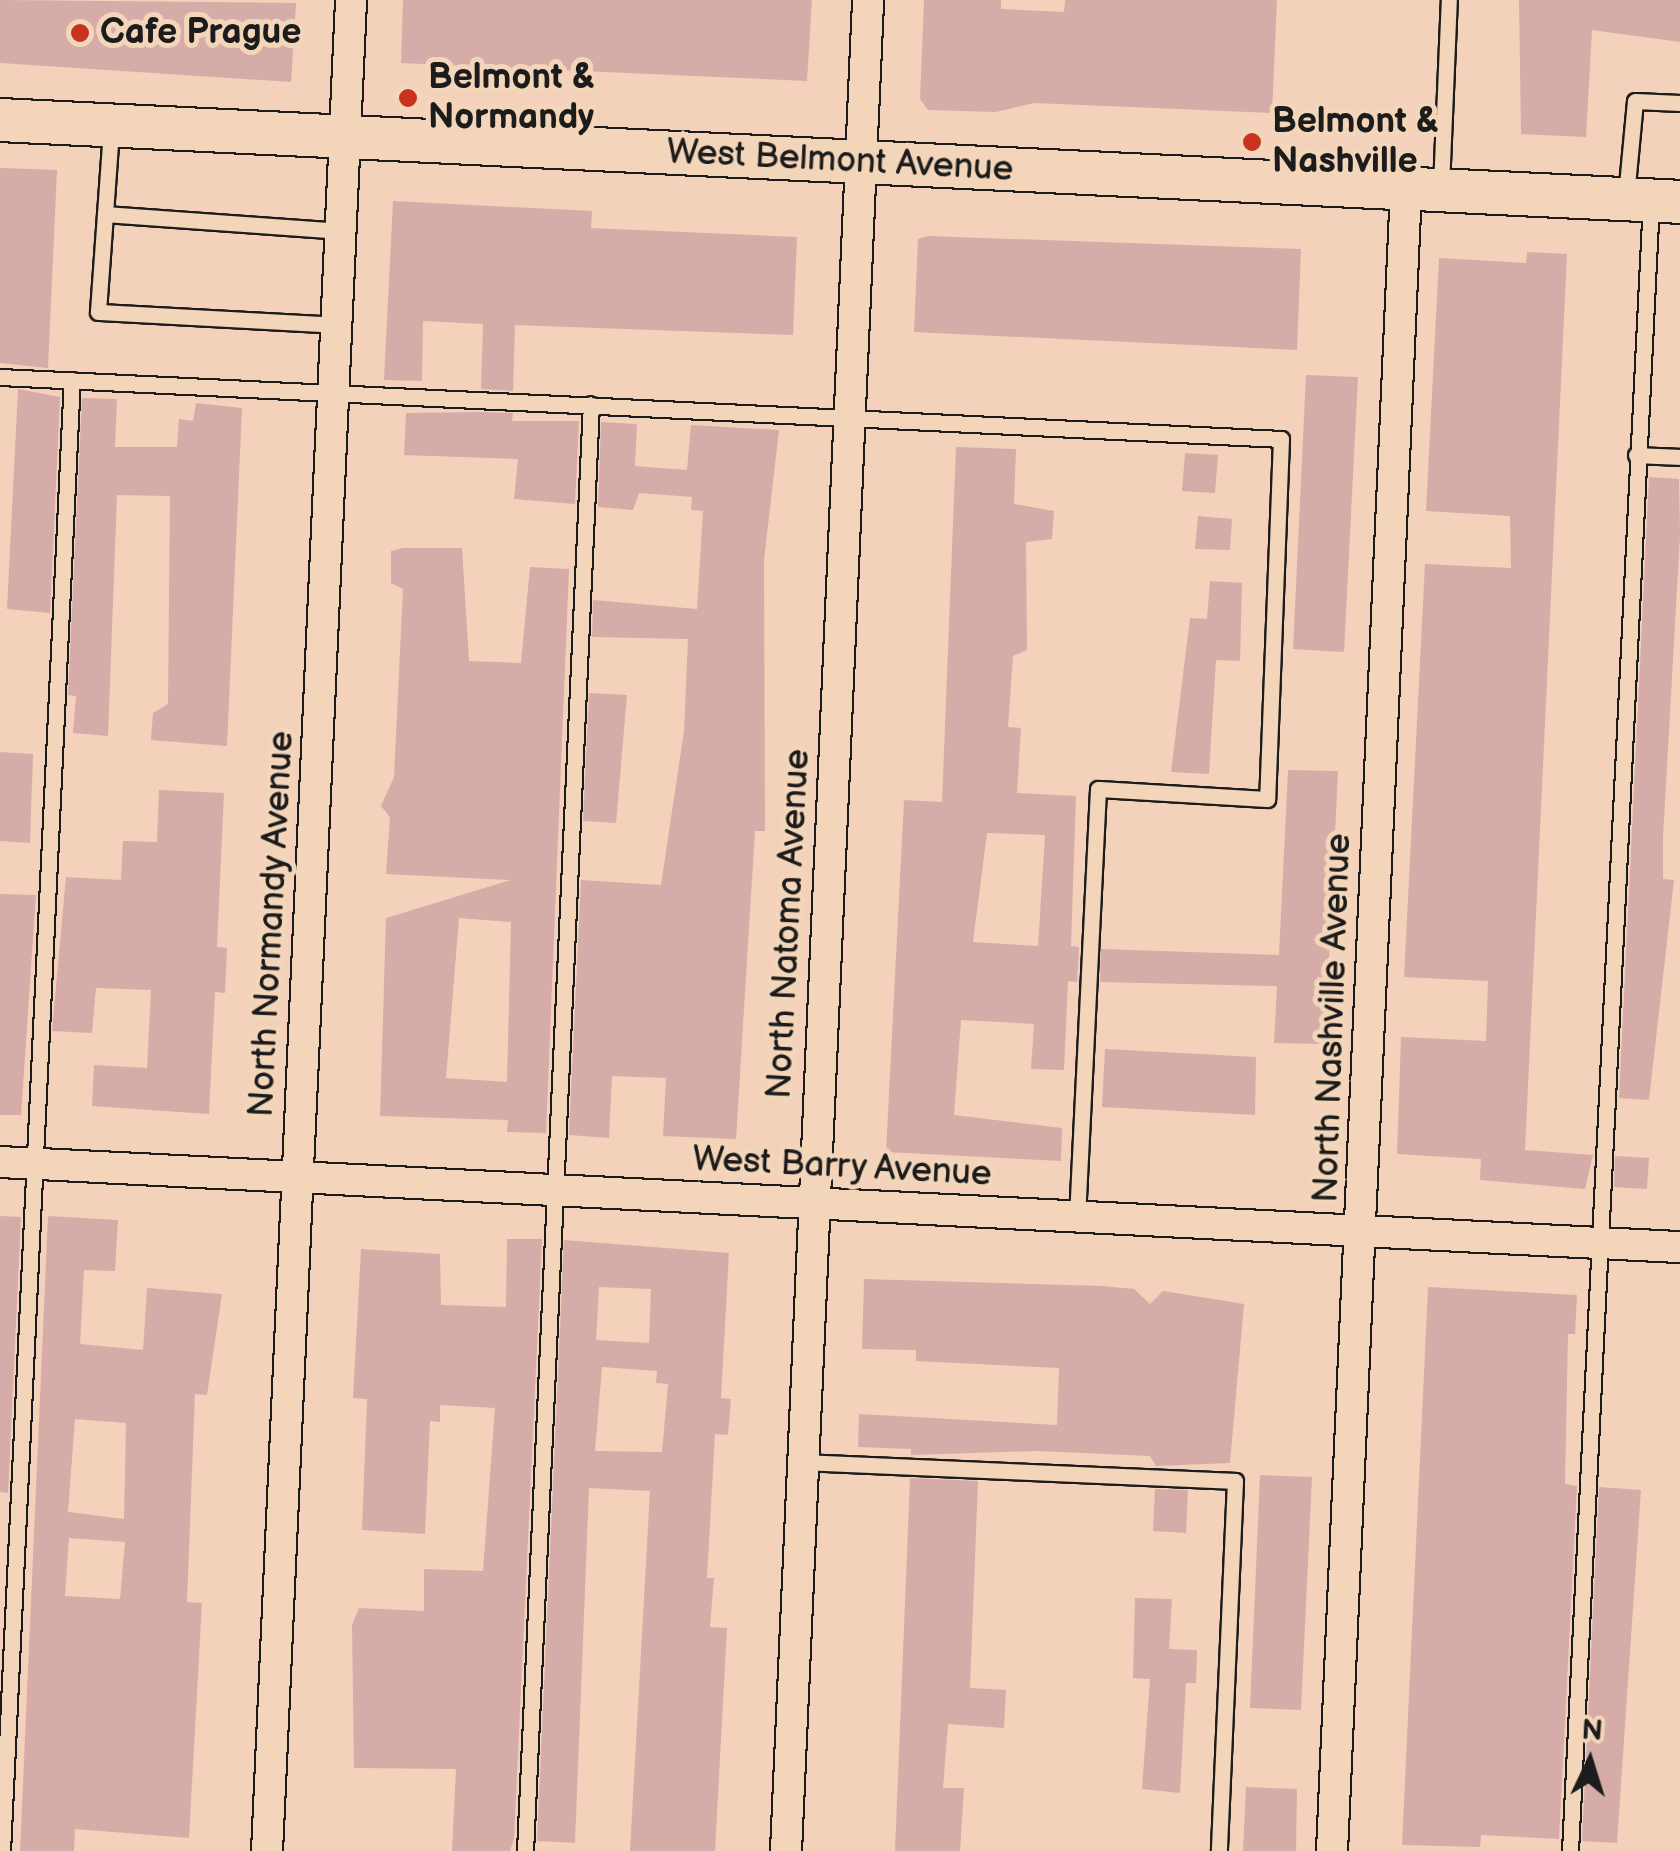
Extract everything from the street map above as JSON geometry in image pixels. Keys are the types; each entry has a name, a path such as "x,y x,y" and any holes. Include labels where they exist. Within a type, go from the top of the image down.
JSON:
{"main road":[{"name":"West Belmont Avenue","path":"0,120 1652,201"}],"street":[{"name":"North Normandy Avenue","path":"266,1851 351,0"},
{"name":"North Natoma Avenue","path":"786,1851 868,0"},
{"name":"North Nashville Avenue","path":"1332,1851 1361,1232 1423,190"},
{"name":"West Barry Avenue","path":"0,1162 1680,1247"}],"lane":[{"path":"1423,190 1449,0"},
{"path":"1570,1851 1636,455 1652,201 1635,101 1680,103"},
{"path":"111,126 98,312 337,325"},
{"path":"105,214 341,231"},
{"path":"0,377 1281,439 1267,800 1098,789 1078,1217"},
{"path":"2,1851 72,380"},
{"path":"525,1851 591,405"},
{"path":"1636,455 1680,457"},
{"path":"803,1462 1235,1482 1219,1851"}],"building":[{"path":"0,0 296,3 291,82 0,63"},
{"path":"403,0 812,0 807,81 401,63"},
{"path":"924,0 1001,0 1001,9 1064,12 1065,0 1277,0 1272,113 1034,103 996,112 928,110 920,99"},
{"path":"1519,0 1680,0 1680,42 1592,30 1586,137 1521,134"},
{"path":"0,168 57,170 48,368 0,363"},
{"path":"393,201 592,211 591,228 797,237 793,335 515,325 513,391 481,389 483,324 423,321 422,381 384,380"},
{"path":"928,236 1301,249 1297,350 914,332 918,239"},
{"path":"1527,252 1567,254 1525,1150 1593,1155 1585,1189 1480,1180 1481,1159 1397,1154 1401,1037 1486,1041 1488,981 1404,977 1425,564 1511,568 1510,516 1426,511 1439,258 1526,263"},
{"path":"1306,375 1358,377 1344,652 1293,649"},
{"path":"18,389 60,397 50,613 7,609"},
{"path":"82,398 117,399 115,447 177,447 179,419 193,421 196,403 242,408 227,746 151,740 153,713 168,704 170,496 117,495 108,736 73,733 76,696 68,695"},
{"path":"406,413 513,413 512,421 579,421 575,504 514,499 518,459 404,455"},
{"path":"601,422 637,424 635,466 687,470 691,425 779,430 764,560 765,831 755,831 736,1139 663,1136 666,1078 612,1076 609,1138 569,1135 581,880 661,885 684,731 688,639 592,637 593,600 697,609 703,511 691,510 692,497 639,493 633,510 598,507"},
{"path":"956,447 1016,449 1014,504 1054,511 1052,539 1026,542 1027,650 1013,656 1008,727 1021,728 1017,793 1076,796 1071,946 1079,947 1077,982 1068,981 1064,1070 1031,1069 1034,1024 961,1020 954,1115 1062,1128 1061,1161 886,1152 904,800 942,802","holes":["987,833 1045,835 1038,946 973,942"]},
{"path":"1185,453 1218,455 1215,493 1182,491"},
{"path":"1649,477 1679,479 1680,536 1663,837 1663,879 1674,880 1649,1100 1619,1098"},
{"path":"1198,516 1232,519 1230,550 1195,549"},
{"path":"462,548 469,661 521,663 530,567 569,569 546,1133 507,1132 508,1120 380,1116 386,918 511,880 386,874 390,817 381,806 394,777 403,589 391,583 391,551","holes":["459,918 511,922 507,1082 446,1078"]},
{"path":"1210,581 1242,583 1240,661 1216,660 1209,774 1171,772 1190,618 1207,619"},
{"path":"589,693 627,695 616,823 583,821"},
{"path":"0,752 33,754 30,843 0,841"},
{"path":"1288,770 1338,771 1325,1044 1274,1043 1277,986 1100,982 1101,949 1279,955"},
{"path":"159,790 224,793 217,947 227,948 225,993 215,992 209,1114 92,1106 94,1065 147,1068 151,990 96,988 92,1033 52,1031 66,877 121,880 123,841 157,842"},
{"path":"0,894 36,895 21,1115 0,1115"},
{"path":"1105,1049 1256,1057 1255,1115 1102,1107"},
{"path":"1615,1156 1649,1158 1647,1189 1614,1187"},
{"path":"0,1216 21,1217 8,1493 0,1492"},
{"path":"48,1216 118,1220 115,1271 84,1270 80,1344 143,1350 147,1288 222,1294 207,1395 195,1394 187,1602 202,1603 189,1838 75,1829 74,1851 20,1851","holes":["75,1419 126,1423 124,1519 68,1512","69,1538 125,1542 120,1599 65,1596"]},
{"path":"507,1239 542,1239 514,1839 510,1851 452,1851 456,1769 354,1768 352,1625 359,1608 424,1611 424,1569 483,1571 495,1408 440,1405 440,1422 430,1421 425,1534 362,1530 367,1399 353,1398 361,1249 440,1254 441,1305 506,1307"},
{"path":"564,1240 729,1253 721,1398 731,1399 728,1435 715,1434 707,1578 714,1578 710,1627 727,1628 715,1851 630,1851 650,1491 589,1488 575,1843 537,1841","holes":["599,1287 651,1289 649,1343 596,1340","602,1367 657,1371 656,1383 668,1384 662,1452 595,1451"]},
{"path":"864,1279 1102,1286 1134,1289 1150,1304 1163,1291 1244,1304 1230,1463 1156,1466 1150,1456 1037,1451 911,1455 911,1449 858,1447 859,1414 1057,1425 1059,1368 916,1361 916,1350 862,1349"},
{"path":"1428,1287 1577,1295 1575,1334 1568,1334 1565,1484 1577,1486 1559,1839 1481,1835 1480,1847 1402,1845"},
{"path":"1260,1475 1312,1477 1301,1710 1250,1708"},
{"path":"910,1478 978,1481 970,1688 1006,1690 1004,1728 948,1724 943,1788 964,1788 960,1851 895,1851"},
{"path":"1599,1487 1641,1490 1617,1843 1582,1841"},
{"path":"1155,1489 1188,1490 1186,1533 1153,1531"},
{"path":"1135,1598 1172,1599 1169,1649 1197,1650 1196,1683 1186,1683 1180,1793 1142,1789 1150,1679 1133,1678"},
{"path":"1246,1787 1297,1789 1296,1851 1243,1851"}],"place":[{"name":"Cafe Prague","path":"80,33"},
{"name":"Belmont & Normandy","path":"408,98"},
{"name":"Belmont & Nashville","path":"1252,142"}]}
